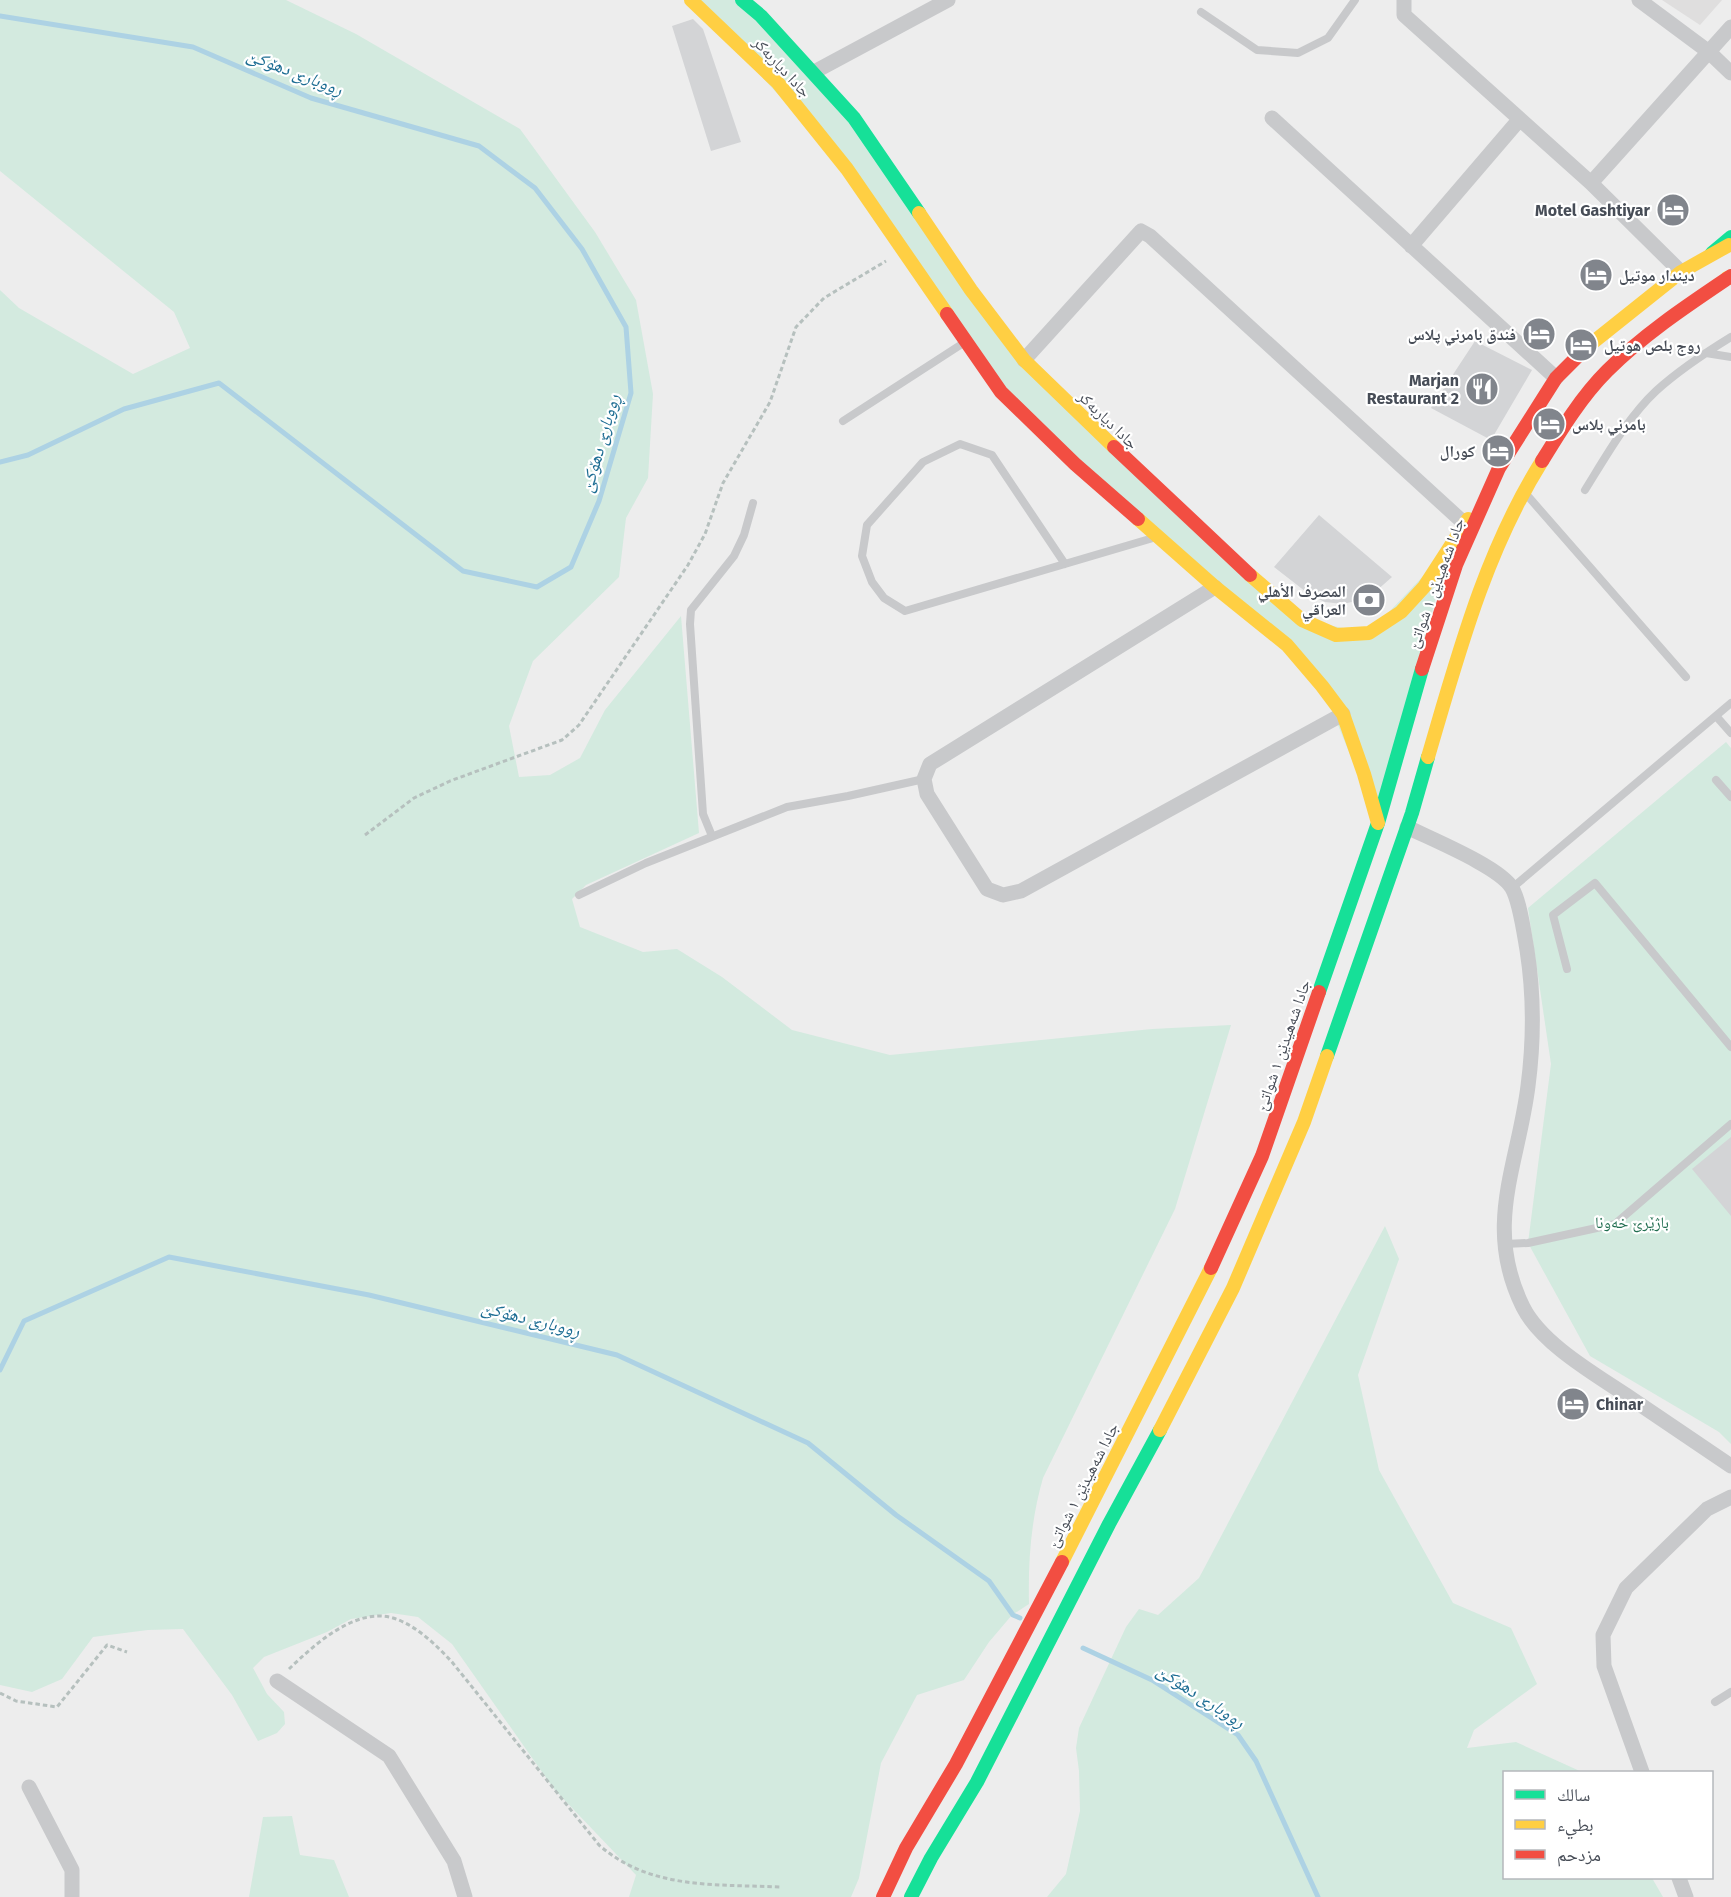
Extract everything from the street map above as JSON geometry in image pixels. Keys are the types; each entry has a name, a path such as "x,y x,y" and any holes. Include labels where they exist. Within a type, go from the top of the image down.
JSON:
{"main road":[{"name":"جادا دیاربه‌كر","path":"691,0 778,82 847,170 1001,392 1075,464 1268,592 1302,620 1336,635 1369,633 1401,612 1424,587 1499,468"},
{"name":"جادا دیاربه‌كر","path":"742,0 761,16 854,118 970,290 1024,360 1076,413 1215,587 1287,645 1322,686 1343,714 1378,823"},
{"path":"1712,253 1731,237"},
{"name":"جادا شەهیدێن ١ شواتێ","path":"883,1897 906,1848 956,1764 1089,1511 1203,1286 1262,1156 1378,823 1437,621 1456,565 1499,468 1556,378 1584,350 1681,272 1731,243"},
{"path":"911,1897 931,1858 977,1782 1108,1524 1125,1497 1233,1288 1304,1122 1407,827 1474,604 1486,571 1523,490 1564,425 1606,372 1665,321 1730,277"}],"street":[{"path":"814,72 948,0"},
{"path":"1404,0 1404,15 1591,183 1681,272"},
{"path":"1639,0 1709,52 1731,74"},
{"path":"1591,183 1731,27"},
{"path":"1272,118 1556,378"},
{"path":"1411,246 1519,120"},
{"path":"1024,360 1141,231 1150,236 1465,524"},
{"path":"1215,587 930,764 924,778 927,794 987,889 1003,895 1021,891 1343,714"},
{"path":"1407,827 1495,871 1512,888 1522,921 1532,983 1532,1039 1528,1088 1505,1199 1503,1244 1512,1280 1524,1309 1549,1340 1578,1362 1731,1466"},
{"path":"1641,1771 1604,1666 1603,1635 1626,1588 1707,1509 1731,1497"},
{"path":"277,1681 389,1756 454,1861 465,1897"},
{"path":"29,1787 72,1870 72,1897"},
{"path":"1679,1879 1686,1897"}],"lane":[{"path":"1201,12 1257,50 1298,53 1328,38 1355,0"},
{"path":"1586,490 1616,439 1655,392 1706,352 1731,337"},
{"path":"843,421 966,341"},
{"path":"1706,352 1731,357"},
{"path":"1065,564 992,455 960,444 923,462 867,525 862,556 872,582 884,598 905,611 1065,564 1160,520"},
{"path":"1523,490 1686,677"},
{"path":"712,836 703,814 690,624 691,610 734,556 744,535 753,503"},
{"path":"1512,888 1731,703"},
{"path":"1716,716 1731,733"},
{"path":"579,895 646,863 787,807 848,796 924,778"},
{"path":"1716,780 1731,797"},
{"path":"1568,969 1553,915 1595,883 1731,1047"},
{"path":"1503,1244 1528,1243 1615,1224 1731,1124"},
{"path":"1714,1702 1731,1692"}],"path":[{"path":"365,835 414,798 450,781 562,740 579,725 688,565 705,534 723,483 770,402 796,327 824,298 903,251"},
{"path":"277,1681 306,1653 332,1634 355,1622 378,1616 393,1618 406,1624 434,1644 452,1662 599,1845 615,1859 642,1873 665,1879 780,1887"},
{"path":"0,1693 16,1701 57,1707 107,1645 127,1652"}],"shaded area":[{"path":"1662,0 1722,0 1700,25"}],"green space":[{"path":"0,0 286,0 356,34 520,129 595,232 636,300 653,394 648,478 626,518 619,577 533,661 509,726 519,777 550,775 580,758 605,710 681,616 699,833 586,885 572,899 580,927 643,952 677,949 722,977 792,1030 890,1055 1152,1029 1231,1025 1175,1209 1043,1478 1031,1540 1029,1604 1012,1615 989,1642 964,1680 917,1695 881,1763 859,1878 851,1897 629,1897 636,1875 554,1789 452,1644 418,1617 391,1613 351,1619 327,1632 264,1657 253,1668 267,1694 284,1712 285,1724 277,1733 258,1741 232,1695 183,1629 148,1630 93,1637 62,1679 32,1692 0,1685 0,290 19,308 133,374 190,348 174,312 0,171"},
{"path":"691,0 742,0 814,72 1024,360 1302,620 1369,633 1448,550 1378,823 1322,686 1001,392 847,169"},
{"name":"باژێرێ خه‌ونا","path":"1726,742 1731,748 1731,1444 1719,1432 1590,1356 1528,1243 1551,1064 1528,908"},
{"path":"1385,1226 1399,1259 1358,1375 1379,1470 1453,1603 1511,1628 1537,1684 1474,1730 1467,1748 1516,1742 1580,1771 1503,1771 1503,1879 1653,1879 1663,1897 1047,1897 1066,1874 1080,1811 1076,1748 1079,1728 1126,1627 1139,1609 1158,1615 1199,1578"},
{"path":"292,1816 300,1855 334,1860 349,1897 249,1897 263,1817"}],"building":[{"path":"693,19 703,29 741,142 711,151 672,26"},
{"name":"Marjan Restaurant 2","path":"1475,341 1532,370 1491,440 1431,408"},
{"path":"1319,515 1392,577 1375,592 1360,600 1343,604 1325,602 1310,595 1274,567"},
{"path":"1731,1137 1731,1216 1692,1169"}],"waterway":[{"name":"ڕووبارێ دهۆكێ","path":"0,16 193,47 311,98 479,146 535,188 582,249 626,327 631,393 599,501 571,567 537,587 463,571 219,383 124,409 28,455 0,462"},
{"name":"ڕووبارێ دهۆكێ","path":"0,1370 24,1321 169,1257 369,1295 617,1355 808,1443 896,1515 989,1581 1013,1615 1020,1618"},
{"name":"ڕووبارێ دهۆكێ","path":"1083,1648 1152,1680 1238,1735 1256,1761 1318,1897"}],"traffic: fast":[{"path":"742,0 761,16 854,118 919,213"},
{"path":"1712,253 1731,237"},
{"path":"1319,992 1378,823 1422,669"},
{"path":"1327,1056 1412,813 1428,757"},
{"path":"911,1897 931,1858 977,1782 1109,1524 1160,1430"}],"traffic: slow":[{"path":"691,0 778,83 847,169 947,314"},
{"path":"919,213 971,290 1024,360 1114,447"},
{"path":"1587,347 1681,272 1729,245"},
{"path":"1727,278 1731,277"},
{"path":"1428,757 1462,643 1489,568 1504,531 1542,461"},
{"path":"1138,519 1215,587 1287,645 1322,686 1343,714 1378,823"},
{"path":"1250,575 1302,620 1336,635 1369,633 1401,612 1424,587 1468,519"},
{"path":"1160,1430 1233,1288 1304,1122 1327,1056"},
{"path":"1062,1562 1211,1268"}],"traffic: jam":[{"path":"1542,461 1580,403 1621,357 1651,332 1731,276"},
{"path":"947,314 1001,392 1075,464 1138,519"},
{"path":"1422,669 1456,565 1499,468 1556,378 1587,347"},
{"path":"1114,447 1250,575"},
{"path":"1211,1268 1262,1156 1319,992"},
{"path":"883,1897 906,1848 956,1764 1062,1562"}],"place":[{"name":"Motel Gashtiyar","path":"1673,210"},
{"name":"ديندار موتيل","path":"1596,275"},
{"name":"فندق بامرني پلاس","path":"1539,334"},
{"name":"روج بلص هوتيل","path":"1581,345"},
{"name":"Marjan Restaurant 2","path":"1482,389"},
{"name":"بامرني بلاس","path":"1549,424"},
{"name":"كورال","path":"1498,451"},
{"name":"المصرف الأهلي العراقي","path":"1369,600"},
{"name":"Chinar","path":"1573,1404"}]}
